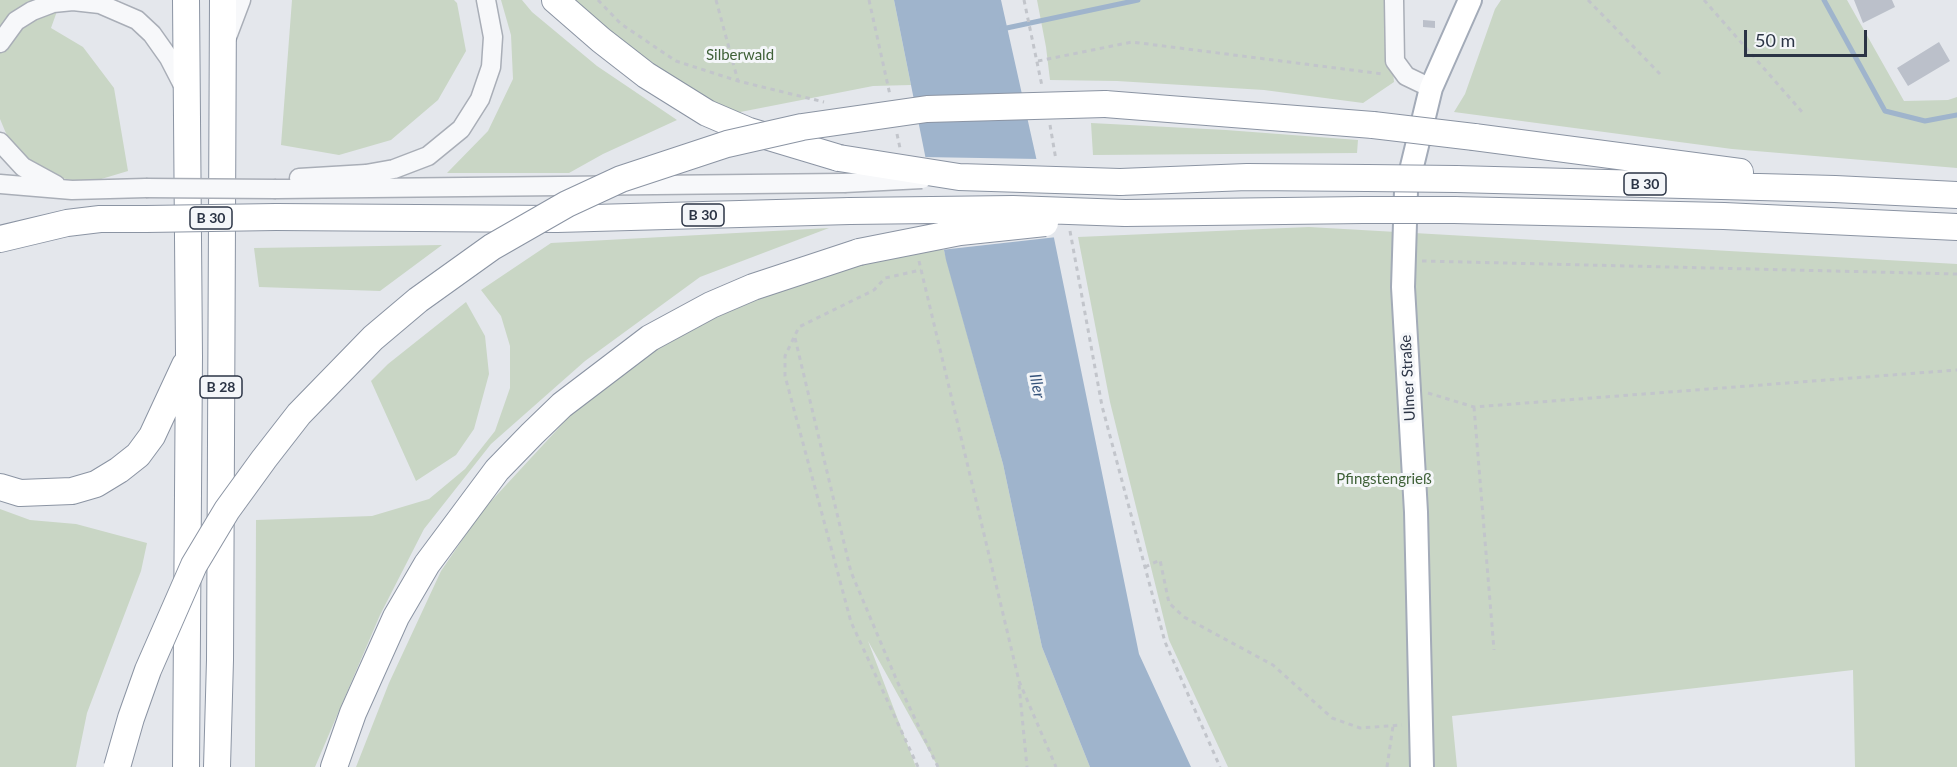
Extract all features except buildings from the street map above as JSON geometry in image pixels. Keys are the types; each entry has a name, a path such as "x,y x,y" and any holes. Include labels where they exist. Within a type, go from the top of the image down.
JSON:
{"highway":[{"name":"B 28","path":"186,0 189,356 186,767"},
{"name":"B 28","path":"217,767 223,0"},
{"path":"555,0 601,40 675,94 728,122 782,142 841,170"},
{"path":"117,767 148,670 194,565 227,510 299,414 373,338 418,300 492,248 567,204 621,179 726,144 802,127 927,110 1105,104 1373,125 1752,173 1835,189"},
{"name":"B 30","path":"841,170 959,177 1120,182 1247,177 1456,179 1835,189 1957,195"},
{"name":"B 30","path":"5,235 100,219 276,217 557,219 1012,209 1125,213 1454,210 1679,214 1957,227"},
{"path":"333,767 353,713 396,617 427,564 497,470 532,434 562,405 650,338 711,305 753,287 789,273 859,252 960,232 1125,213"},
{"path":"0,487 20,493 72,491 96,484 119,470 138,455 152,436 189,356"}],"main road":[{"name":"Ulmer Straße","path":"1422,767 1416,512 1404,260 1406,191 1431,88 1470,0"}],"street":[{"path":"222,50 241,0"},
{"path":"276,189 291,178 366,174 394,169 428,156 451,139 474,110 489,77 493,37 486,0"},
{"path":"1394,0 1395,61 1406,76 1431,88"},
{"path":"0,43 16,21 52,3 73,1 100,4 137,20 152,34 170,58 186,91"},
{"path":"0,142 24,167 47,182 72,190"},
{"path":"624,186 680,174 736,150 782,142"},
{"name":"B 30","path":"72,190 624,186 841,170"},
{"path":"0,184 72,190"}],"path":[{"path":"598,0 621,24 676,61 738,81 828,102"},
{"path":"716,0 738,81"},
{"path":"869,0 889,89"},
{"path":"1024,0 1044,96"},
{"path":"1588,0 1659,74"},
{"path":"1704,0 1803,113"},
{"path":"1038,61 1132,42 1406,76"},
{"path":"1048,119 1057,165"},
{"path":"1068,222 1102,406 1165,642 1220,767"},
{"path":"1404,260 1957,274"},
{"path":"918,767 851,622 784,375 785,356 799,327 873,290 885,278 921,270 1019,681 1027,767"},
{"path":"794,336 851,572 897,681 938,767"},
{"path":"1409,391 1419,391 1474,407 1957,370"},
{"path":"1474,407 1494,650"},
{"path":"1145,567 1160,560 1168,603 1184,617 1273,665 1332,717 1360,728 1422,721"},
{"path":"1019,681 1056,767"},
{"path":"1387,767 1393,726"}],"green space":[{"path":"0,0 61,0 51,28 83,47 114,88 128,171 88,183 44,175 13,150 0,119"},
{"path":"292,0 454,0 457,3 466,51 438,100 391,140 339,155 281,145"},
{"path":"501,0 522,0 532,12 597,66 677,120 603,154 569,173 447,173 488,131 513,79 511,35"},
{"name":"Silberwald","path":"575,0 894,0 911,85 873,86 725,115 599,24"},
{"path":"1037,0 1393,0 1391,49 1394,82 1363,103 1264,90 1117,81 1050,80"},
{"path":"1501,0 1847,0 1904,101 1948,100 1957,97 1957,168 1732,149 1454,112 1465,94 1495,9"},
{"path":"1091,123 1358,140 1357,153 1093,155"},
{"name":"Pfingstengrieß","path":"1309,227 1957,264 1957,767 1855,767 1853,670 1452,716 1457,767 1228,767 1169,640 1110,402 1078,237"},
{"path":"829,228 700,277 585,361 491,444 424,529 380,615 315,767 255,767 256,520 372,516 429,499 465,469 495,431 510,388 510,346 501,316 481,290 551,243"},
{"path":"442,245 380,291 259,287 254,248"},
{"path":"943,247 1003,464 1042,647 1090,767 938,767 868,641 916,767 356,767 389,683 441,571 482,511 579,406 670,340 771,291 846,265"},
{"path":"466,302 485,336 489,374 474,429 456,455 416,481 371,381 388,364"},
{"path":"0,509 30,520 76,524 147,543 141,571 87,713 76,767 0,767"}],"water":[{"name":"Iller","path":"894,0 1001,0 1054,238 1139,654 1191,767 1090,767 1042,647 1003,464 946,260"}],"pier":[{"path":"922,157 1039,159 1057,237 941,250"}],"waterway":[{"path":"1002,29 1138,0"},
{"path":"1824,0 1885,111 1925,121 1957,115"}]}
